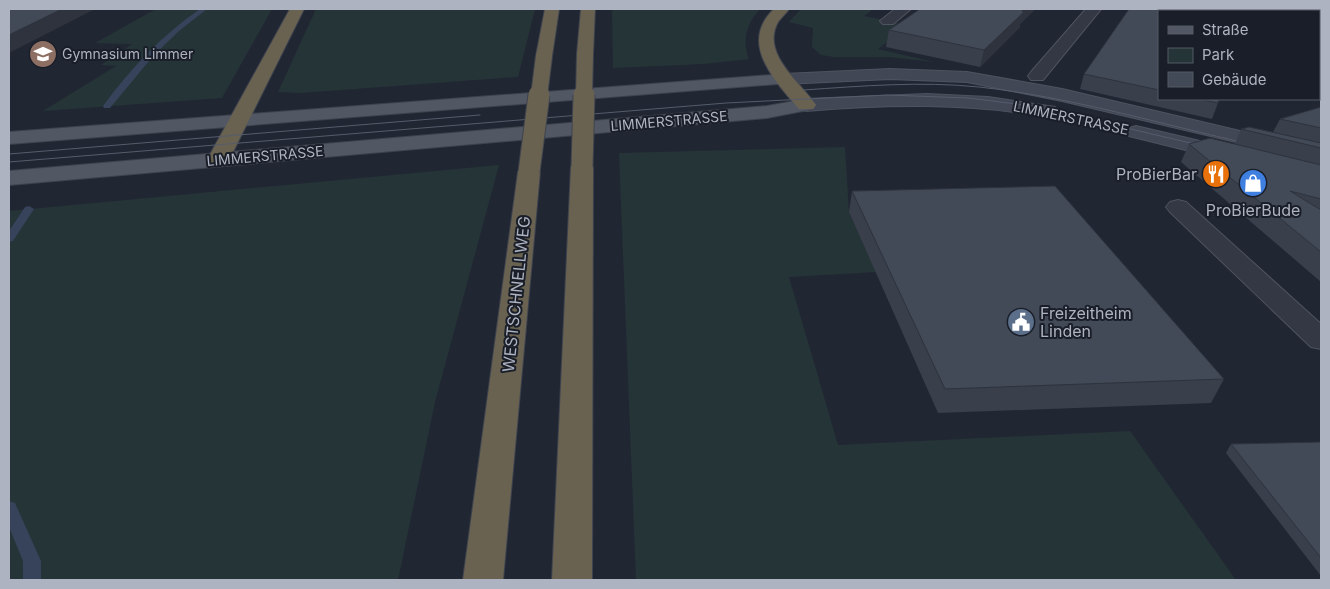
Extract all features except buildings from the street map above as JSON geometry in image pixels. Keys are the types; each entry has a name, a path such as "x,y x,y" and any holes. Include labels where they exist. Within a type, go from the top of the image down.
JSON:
{"highway":[{"path":"218,160 297,9"},
{"name":"WESTSCHNELLWEG","path":"483,580 529,172 552,9"},
{"path":"572,580 585,54 588,9"},
{"path":"782,9 768,26 766,38 772,57 784,79 806,105"}],"main road":[{"name":"LIMMERSTRASSE","path":"9,138 784,79"},
{"name":"LIMMERSTRASSE","path":"9,178 718,116 806,105"}],"street":[{"path":"888,20 904,9"},
{"path":"1037,76 1094,9"},
{"name":"LIMMERSTRASSE","path":"784,79 890,74 967,77 1062,95 1321,156"},
{"name":"LIMMERSTRASSE","path":"806,105 907,98 998,102 1059,113 1244,158"},
{"path":"1178,207 1321,340"}],"green space":[{"path":"156,9 272,9 222,98 43,111 116,66 101,65 132,44 95,43"},
{"path":"316,9 535,9 518,77 300,93 278,92"},
{"path":"612,9 760,9 751,20 747,32 746,45 749,59 704,64 613,68"},
{"path":"801,9 873,9 864,16 909,25 878,49 934,62 890,57 834,57 821,55 812,47 813,28 789,22"},
{"path":"845,147 849,212 876,272 789,277 838,445 1130,431 1236,580 636,580 619,153"},
{"path":"499,165 435,402 398,580 9,580 9,211"}],"waterway":[{"path":"107,106 152,53 176,30 204,9"},
{"path":"9,239 29,209"},
{"path":"9,508 32,561 32,580"}],"tram line":[{"path":"804,90 935,84 1013,91 1081,104 1250,144"},
{"path":"9,162 726,103 887,95 968,98 1033,106 1203,146"},
{"path":"9,154 480,115"}],"place":[{"name":"Gymnasium Limmer","path":"43,54"},
{"name":"ProBierBar","path":"1216,174"},
{"name":"ProBierBude","path":"1253,183"},
{"name":"Freizeitheim Linden","path":"1021,322"}]}
